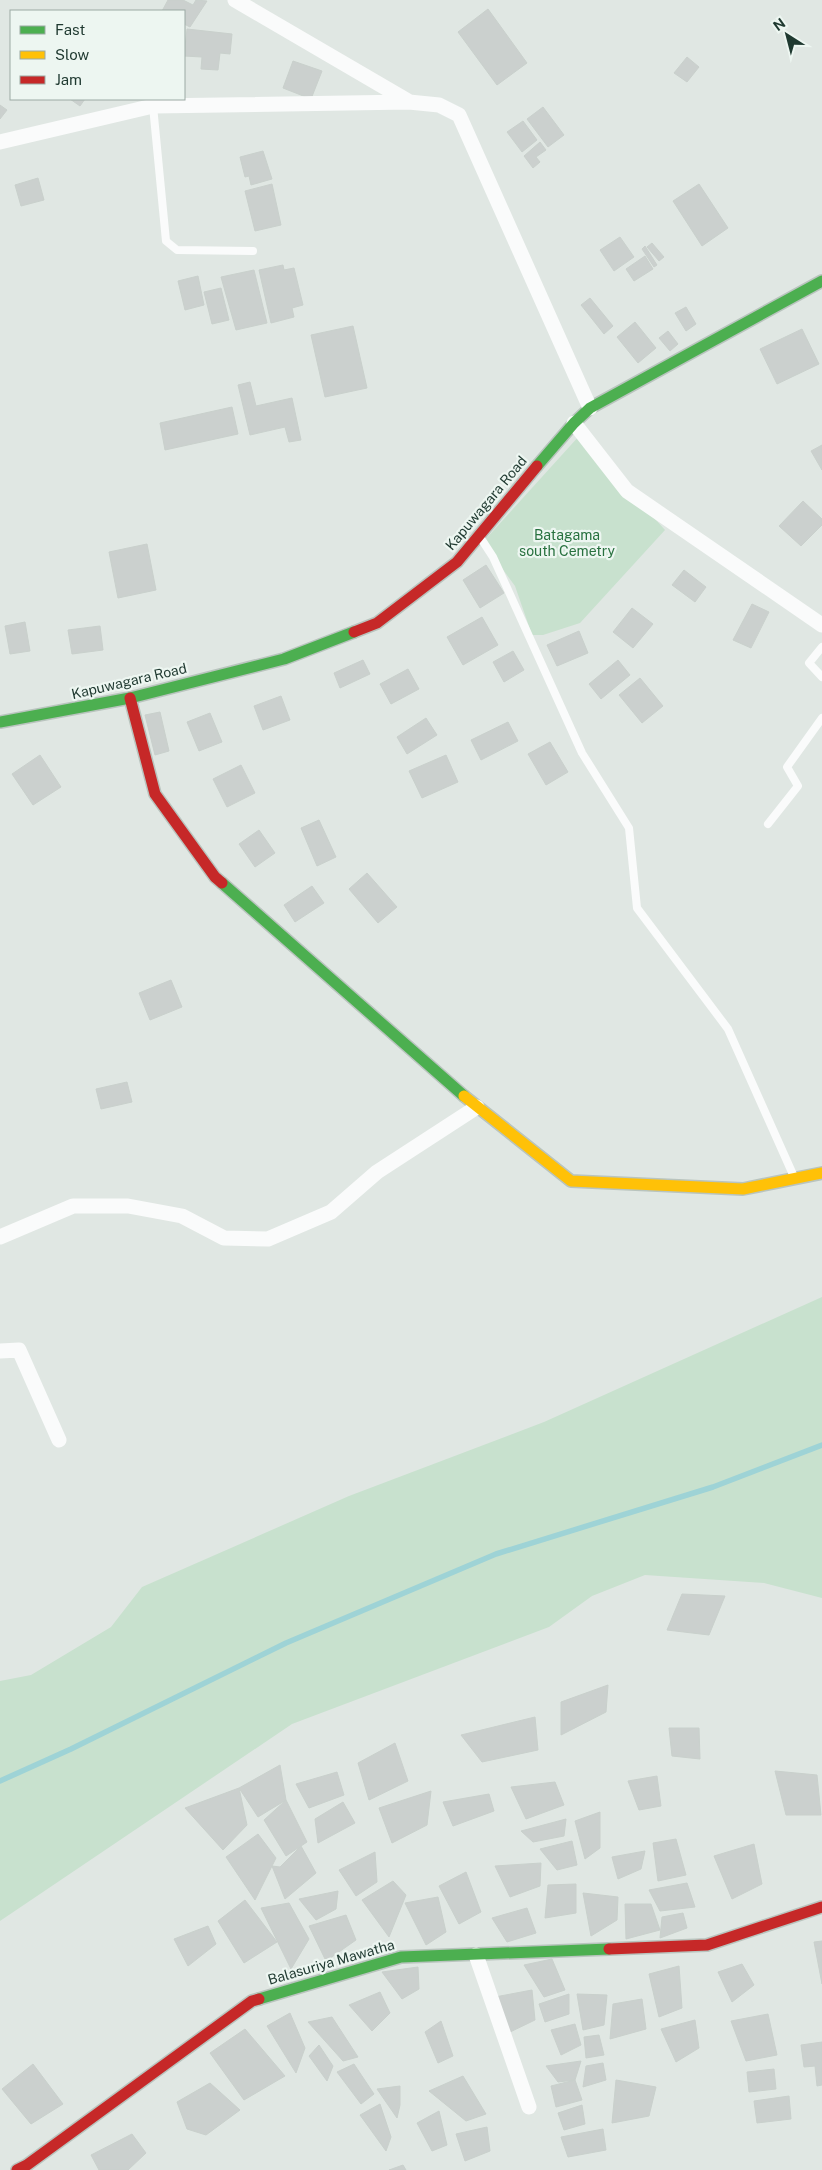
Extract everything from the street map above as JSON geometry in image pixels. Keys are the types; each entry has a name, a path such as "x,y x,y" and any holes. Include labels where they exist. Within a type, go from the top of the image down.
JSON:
{"street":[{"path":"235,0 409,102"},
{"path":"0,142 154,106 409,102 439,105 459,116 590,408"},
{"name":"Kapuwagara Road","path":"0,722 130,698 284,659 377,624 456,562 574,423 590,408 822,281"},
{"path":"574,423 627,492 822,625"},
{"path":"130,698 155,794 215,876 477,1107 571,1181 743,1189 822,1174"},
{"path":"0,1237 73,1206 137,1208 182,1216 224,1238 268,1239 331,1212 377,1172 477,1107"},
{"path":"0,1351 19,1350 59,1440"},
{"name":"Balasuriya Mawatha","path":"25,2168 252,2001 401,1956 476,1955 707,1944 822,1907"},
{"path":"476,1955 529,2107"}],"lane":[{"path":"154,106 166,241 178,250 254,251"},
{"path":"479,535 493,557 582,753 629,828 637,908 728,1028 795,1179"},
{"path":"822,647 810,664 822,677"},
{"path":"768,824 798,786 786,767 822,718"}],"green space":[{"name":"Batagama south Cemetry","path":"580,435 665,530 580,623 543,635 532,635 515,586 483,542"},
{"path":"822,1297 822,1598 764,1583 645,1575 592,1596 549,1627 292,1724 0,1921 0,1681 31,1675 111,1627 142,1587 349,1496 544,1422"}],"building":[{"path":"168,0 183,0 193,5 196,0 207,1 190,27 185,24 185,10 163,10"},
{"path":"488,9 527,63 497,85 458,32"},
{"path":"187,29 232,34 230,54 220,53 218,70 201,69 202,57 185,56"},
{"path":"687,57 699,67 687,82 674,73"},
{"path":"293,61 322,71 311,99 283,88"},
{"path":"71,100 84,100 80,106"},
{"path":"0,105 7,110 0,119"},
{"path":"543,107 564,135 548,147 527,119"},
{"path":"523,121 537,140 522,152 507,132"},
{"path":"540,142 546,150 536,157 540,162 533,168 524,156"},
{"path":"263,151 272,179 251,185 249,176 245,177 240,157"},
{"path":"38,178 44,200 21,206 15,185"},
{"path":"272,184 281,225 255,231 245,191"},
{"path":"699,184 728,228 702,246 673,201"},
{"path":"620,237 634,257 614,271 600,250"},
{"path":"652,243 664,257 659,261 647,247"},
{"path":"645,246 657,265 654,267 642,249"},
{"path":"645,256 653,269 634,281 626,269"},
{"path":"283,265 284,270 294,268 303,305 292,308 294,317 271,323 259,270"},
{"path":"254,270 267,323 236,330 221,277"},
{"path":"198,276 204,305 185,310 178,281"},
{"path":"221,288 229,320 212,324 204,292"},
{"path":"590,298 613,326 604,334 581,305"},
{"path":"686,307 696,324 686,331 675,313"},
{"path":"635,322 656,348 638,363 617,337"},
{"path":"353,326 367,388 325,397 311,335"},
{"path":"802,329 819,364 777,384 760,349"},
{"path":"668,331 678,344 670,351 659,338"},
{"path":"250,382 256,406 292,398 301,440 289,442 285,427 250,435 238,385"},
{"path":"232,407 238,434 165,450 160,423"},
{"path":"822,445 822,470 811,451"},
{"path":"803,501 822,519 822,525 801,546 779,526"},
{"path":"147,544 156,590 118,598 109,552"},
{"path":"486,565 504,593 480,608 463,580"},
{"path":"684,570 706,587 695,602 672,585"},
{"path":"752,604 769,612 751,648 733,640"},
{"path":"632,608 653,624 633,648 613,632"},
{"path":"482,617 498,645 463,665 447,637"},
{"path":"25,622 30,651 10,654 5,626"},
{"path":"100,626 103,650 72,654 68,630"},
{"path":"579,631 588,653 557,666 547,645"},
{"path":"513,651 524,670 504,682 493,662"},
{"path":"363,660 370,674 340,688 334,673"},
{"path":"618,660 630,675 601,699 589,684"},
{"path":"408,669 419,689 391,704 380,684"},
{"path":"640,678 663,706 642,723 619,695"},
{"path":"281,696 290,720 263,730 254,706"},
{"path":"160,712 169,751 155,755 145,715"},
{"path":"210,713 222,742 199,751 187,722"},
{"path":"426,718 437,735 407,754 397,737"},
{"path":"508,722 518,741 481,760 471,740"},
{"path":"550,742 568,772 546,785 528,754"},
{"path":"40,755 61,787 33,805 12,774"},
{"path":"446,755 458,782 422,798 409,771"},
{"path":"241,765 255,793 227,807 213,779"},
{"path":"319,820 336,857 317,866 301,828"},
{"path":"259,830 275,853 255,867 239,844"},
{"path":"367,873 397,907 378,923 349,889"},
{"path":"312,886 324,903 295,922 284,905"},
{"path":"171,980 182,1007 150,1020 139,993"},
{"path":"127,1082 132,1102 101,1109 96,1089"},
{"path":"682,1594 725,1596 709,1635 667,1630"},
{"path":"608,1685 606,1712 561,1735 561,1702"},
{"path":"535,1717 538,1750 482,1762 461,1735"},
{"path":"669,1728 699,1728 700,1759 672,1756"},
{"path":"395,1743 408,1781 369,1800 358,1763"},
{"path":"280,1765 286,1800 258,1817 239,1788"},
{"path":"775,1771 817,1775 821,1815 786,1815"},
{"path":"337,1772 344,1795 309,1808 296,1784"},
{"path":"657,1776 661,1806 639,1810 628,1781"},
{"path":"555,1782 564,1805 526,1819 511,1787"},
{"path":"239,1788 247,1825 223,1850 185,1808"},
{"path":"431,1791 427,1825 392,1843 379,1808"},
{"path":"489,1794 494,1811 453,1826 443,1802"},
{"path":"286,1800 307,1842 286,1856 264,1820"},
{"path":"343,1802 355,1823 318,1843 315,1819"},
{"path":"600,1812 600,1848 585,1859 575,1821"},
{"path":"566,1819 564,1836 533,1842 521,1831"},
{"path":"258,1834 276,1858 255,1900 226,1857"},
{"path":"676,1839 686,1875 658,1881 653,1843"},
{"path":"572,1841 577,1865 557,1870 540,1849"},
{"path":"754,1844 762,1884 732,1899 714,1856"},
{"path":"301,1846 316,1873 285,1899 272,1866 280,1867"},
{"path":"645,1851 641,1869 618,1879 612,1857"},
{"path":"375,1852 377,1882 356,1896 339,1870"},
{"path":"541,1863 540,1886 510,1897 495,1866"},
{"path":"466,1872 481,1912 459,1924 439,1886"},
{"path":"393,1881 406,1895 389,1937 362,1900"},
{"path":"687,1883 695,1907 660,1911 649,1890"},
{"path":"576,1884 576,1913 545,1918 548,1885"},
{"path":"338,1891 336,1909 316,1920 299,1899"},
{"path":"583,1893 618,1897 617,1920 591,1936"},
{"path":"438,1897 446,1932 426,1945 405,1903"},
{"path":"245,1900 277,1942 244,1963 218,1921"},
{"path":"289,1903 309,1939 291,1969 261,1908"},
{"path":"625,1904 651,1904 660,1930 626,1939"},
{"path":"527,1908 536,1933 507,1942 492,1918"},
{"path":"683,1913 687,1928 660,1938 662,1917"},
{"path":"346,1915 356,1940 326,1961 309,1926"},
{"path":"208,1926 216,1944 188,1966 174,1939"},
{"path":"822,1941 822,1984 814,1942"},
{"path":"552,1959 565,1990 544,1997 524,1965"},
{"path":"742,1964 754,1985 732,2002 718,1972"},
{"path":"679,1966 682,2008 659,2017 649,1974"},
{"path":"418,1967 419,1989 402,1999 382,1972"},
{"path":"532,1990 535,2020 508,2033 495,1997"},
{"path":"380,1992 390,2013 372,2031 349,2005"},
{"path":"569,1994 569,2014 545,2022 539,2004"},
{"path":"577,1994 607,1995 604,2025 583,2030"},
{"path":"642,1999 646,2029 610,2039 613,2004"},
{"path":"290,2013 305,2048 296,2073 267,2026"},
{"path":"768,2014 777,2055 746,2061 731,2021"},
{"path":"332,2017 358,2057 343,2061 308,2022"},
{"path":"695,2020 699,2048 676,2062 661,2029"},
{"path":"441,2021 453,2056 438,2063 425,2032"},
{"path":"575,2024 581,2045 561,2055 551,2030"},
{"path":"245,2029 285,2076 244,2100 210,2053"},
{"path":"599,2035 604,2055 586,2058 584,2037"},
{"path":"822,2042 822,2085 817,2086 815,2066 804,2067 801,2045"},
{"path":"319,2045 333,2066 327,2081 309,2056"},
{"path":"581,2061 575,2080 558,2082 546,2066"},
{"path":"603,2063 606,2080 583,2087 586,2066"},
{"path":"33,2064 63,2104 31,2124 2,2089"},
{"path":"354,2064 374,2094 361,2104 337,2072"},
{"path":"774,2069 776,2089 749,2092 747,2072"},
{"path":"463,2076 486,2114 466,2121 429,2091"},
{"path":"575,2080 582,2100 556,2107 551,2086"},
{"path":"616,2080 656,2087 649,2116 612,2123"},
{"path":"210,2083 240,2110 206,2135 187,2129 177,2102"},
{"path":"400,2086 400,2105 397,2118 377,2089"},
{"path":"789,2096 791,2119 757,2123 754,2101"},
{"path":"380,2104 391,2137 386,2151 360,2115"},
{"path":"582,2105 585,2124 564,2130 558,2113"},
{"path":"439,2111 447,2145 432,2151 417,2123"},
{"path":"487,2127 490,2151 465,2161 456,2134"},
{"path":"603,2129 606,2150 568,2157 561,2137"},
{"path":"132,2134 146,2153 128,2170 99,2170 91,2155"},
{"path":"403,2165 406,2170 389,2170"}],"waterway":[{"path":"0,1781 71,1749 286,1643 496,1554 713,1487 822,1445"}],"traffic: fast":[{"path":"537,466 574,423 590,408 822,281"},
{"path":"0,722 130,698 284,659 354,632"},
{"path":"222,883 464,1096"},
{"path":"259,1999 401,1957 609,1949"}],"traffic: slow":[{"path":"464,1096 571,1181 743,1189 822,1173"}],"traffic: jam":[{"path":"354,632 377,623 457,562 537,466"},
{"path":"130,698 155,794 215,877 222,883"},
{"path":"609,1949 707,1945 822,1907"},
{"path":"17,2170 27,2165 252,2001 259,1999"}]}
